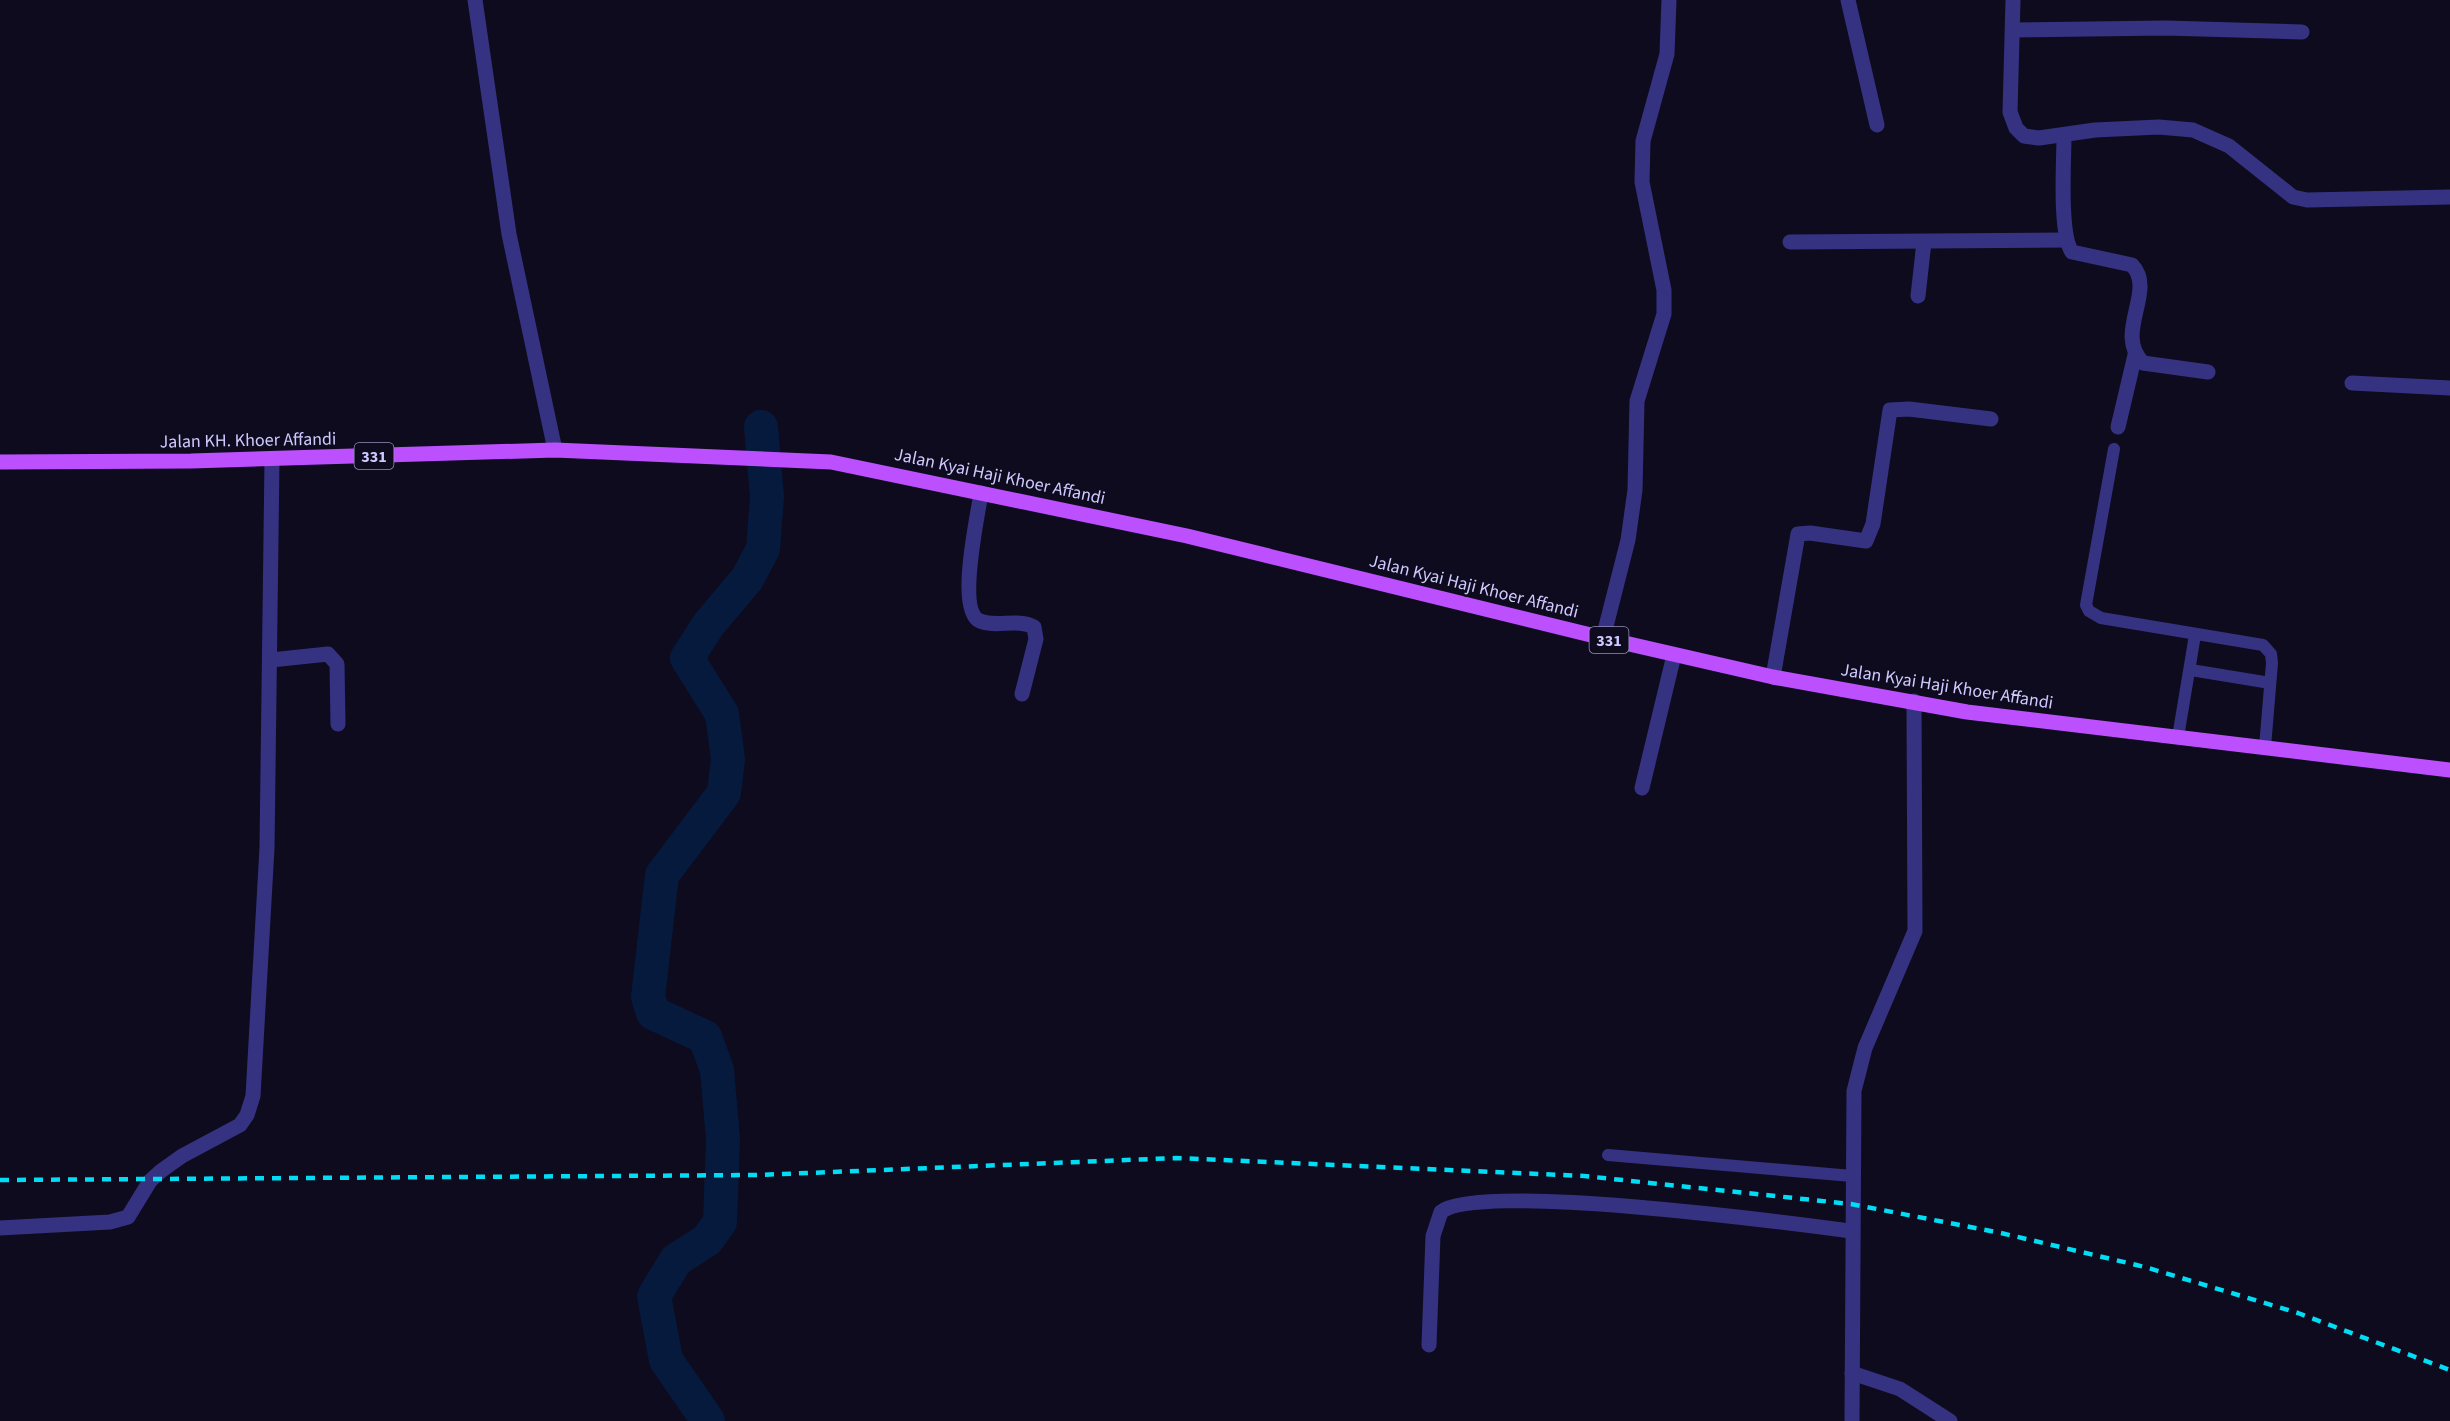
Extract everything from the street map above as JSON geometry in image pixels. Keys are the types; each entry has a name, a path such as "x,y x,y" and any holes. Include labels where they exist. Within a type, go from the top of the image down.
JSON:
{"main road":[{"name":"Jalan KH. Khoer Affandi","path":"0,462 272,459 555,450 777,458"},
{"name":"Jalan Kyai Haji Khoer Affandi","path":"777,458 831,462 1187,536 1674,655 1773,676 1977,713 2450,770"}],"street":[{"path":"475,0 509,234 555,450"},
{"path":"1603,638 1628,540 1634,500 1637,468 1637,400 1664,314 1664,290 1657,266 1642,182 1643,141 1667,54 1669,0"},
{"path":"1848,0 1877,125"},
{"path":"2013,0 2010,112 2016,128 2024,136 2039,138 2095,130 2159,127 2193,130 2229,146 2293,197 2307,200 2450,197"},
{"path":"2013,30 2166,28 2302,32"},
{"path":"2064,136 2066,240 2072,252 2132,265 2140,281 2131,340 2135,355 2118,426"},
{"path":"1790,242 2066,240"},
{"path":"1918,296 1924,242"},
{"path":"2135,355 2143,363 2208,372"},
{"path":"2352,383 2450,388"},
{"path":"1773,676 1798,534 1810,533 1866,541 1873,524 1890,410 1909,409 1991,419"},
{"path":"0,1228 110,1222 128,1216 150,1180 161,1171 182,1156 240,1125 247,1115 254,1096 267,848 272,459"},
{"path":"981,493 968,583 969,607 973,616 983,622 1023,623 1034,627 1036,639 1022,694"},
{"path":"271,660 328,654 333,658 337,664 338,724"},
{"path":"1642,788 1674,655"},
{"path":"1852,1421 1854,1314 1851,1231 1856,1081 1884,997 1915,931 1914,701"},
{"path":"1429,1345 1433,1236 1441,1212 1457,1204 1552,1201 1606,1204 1851,1231"},
{"path":"1852,1373 1900,1389 1950,1421"}],"lane":[{"path":"2114,449 2086,605 2089,611 2101,618 2263,645 2271,654 2265,747"},
{"path":"2178,737 2191,670 2194,635"},
{"path":"2191,670 2270,683"},
{"path":"1608,1155 1852,1176"}],"waterway":[{"path":"708,1421 666,1360 654,1296 676,1260 707,1240 720,1222 723,1139 717,1070 705,1037 653,1013 648,997 662,875 724,793 728,759 722,714 687,658 709,624 747,579 763,549 767,497 761,427"}],"railway":[{"path":"0,1180 758,1175 1176,1158 1584,1176 1851,1204 2001,1233 2145,1267 2298,1313 2450,1370"}]}
